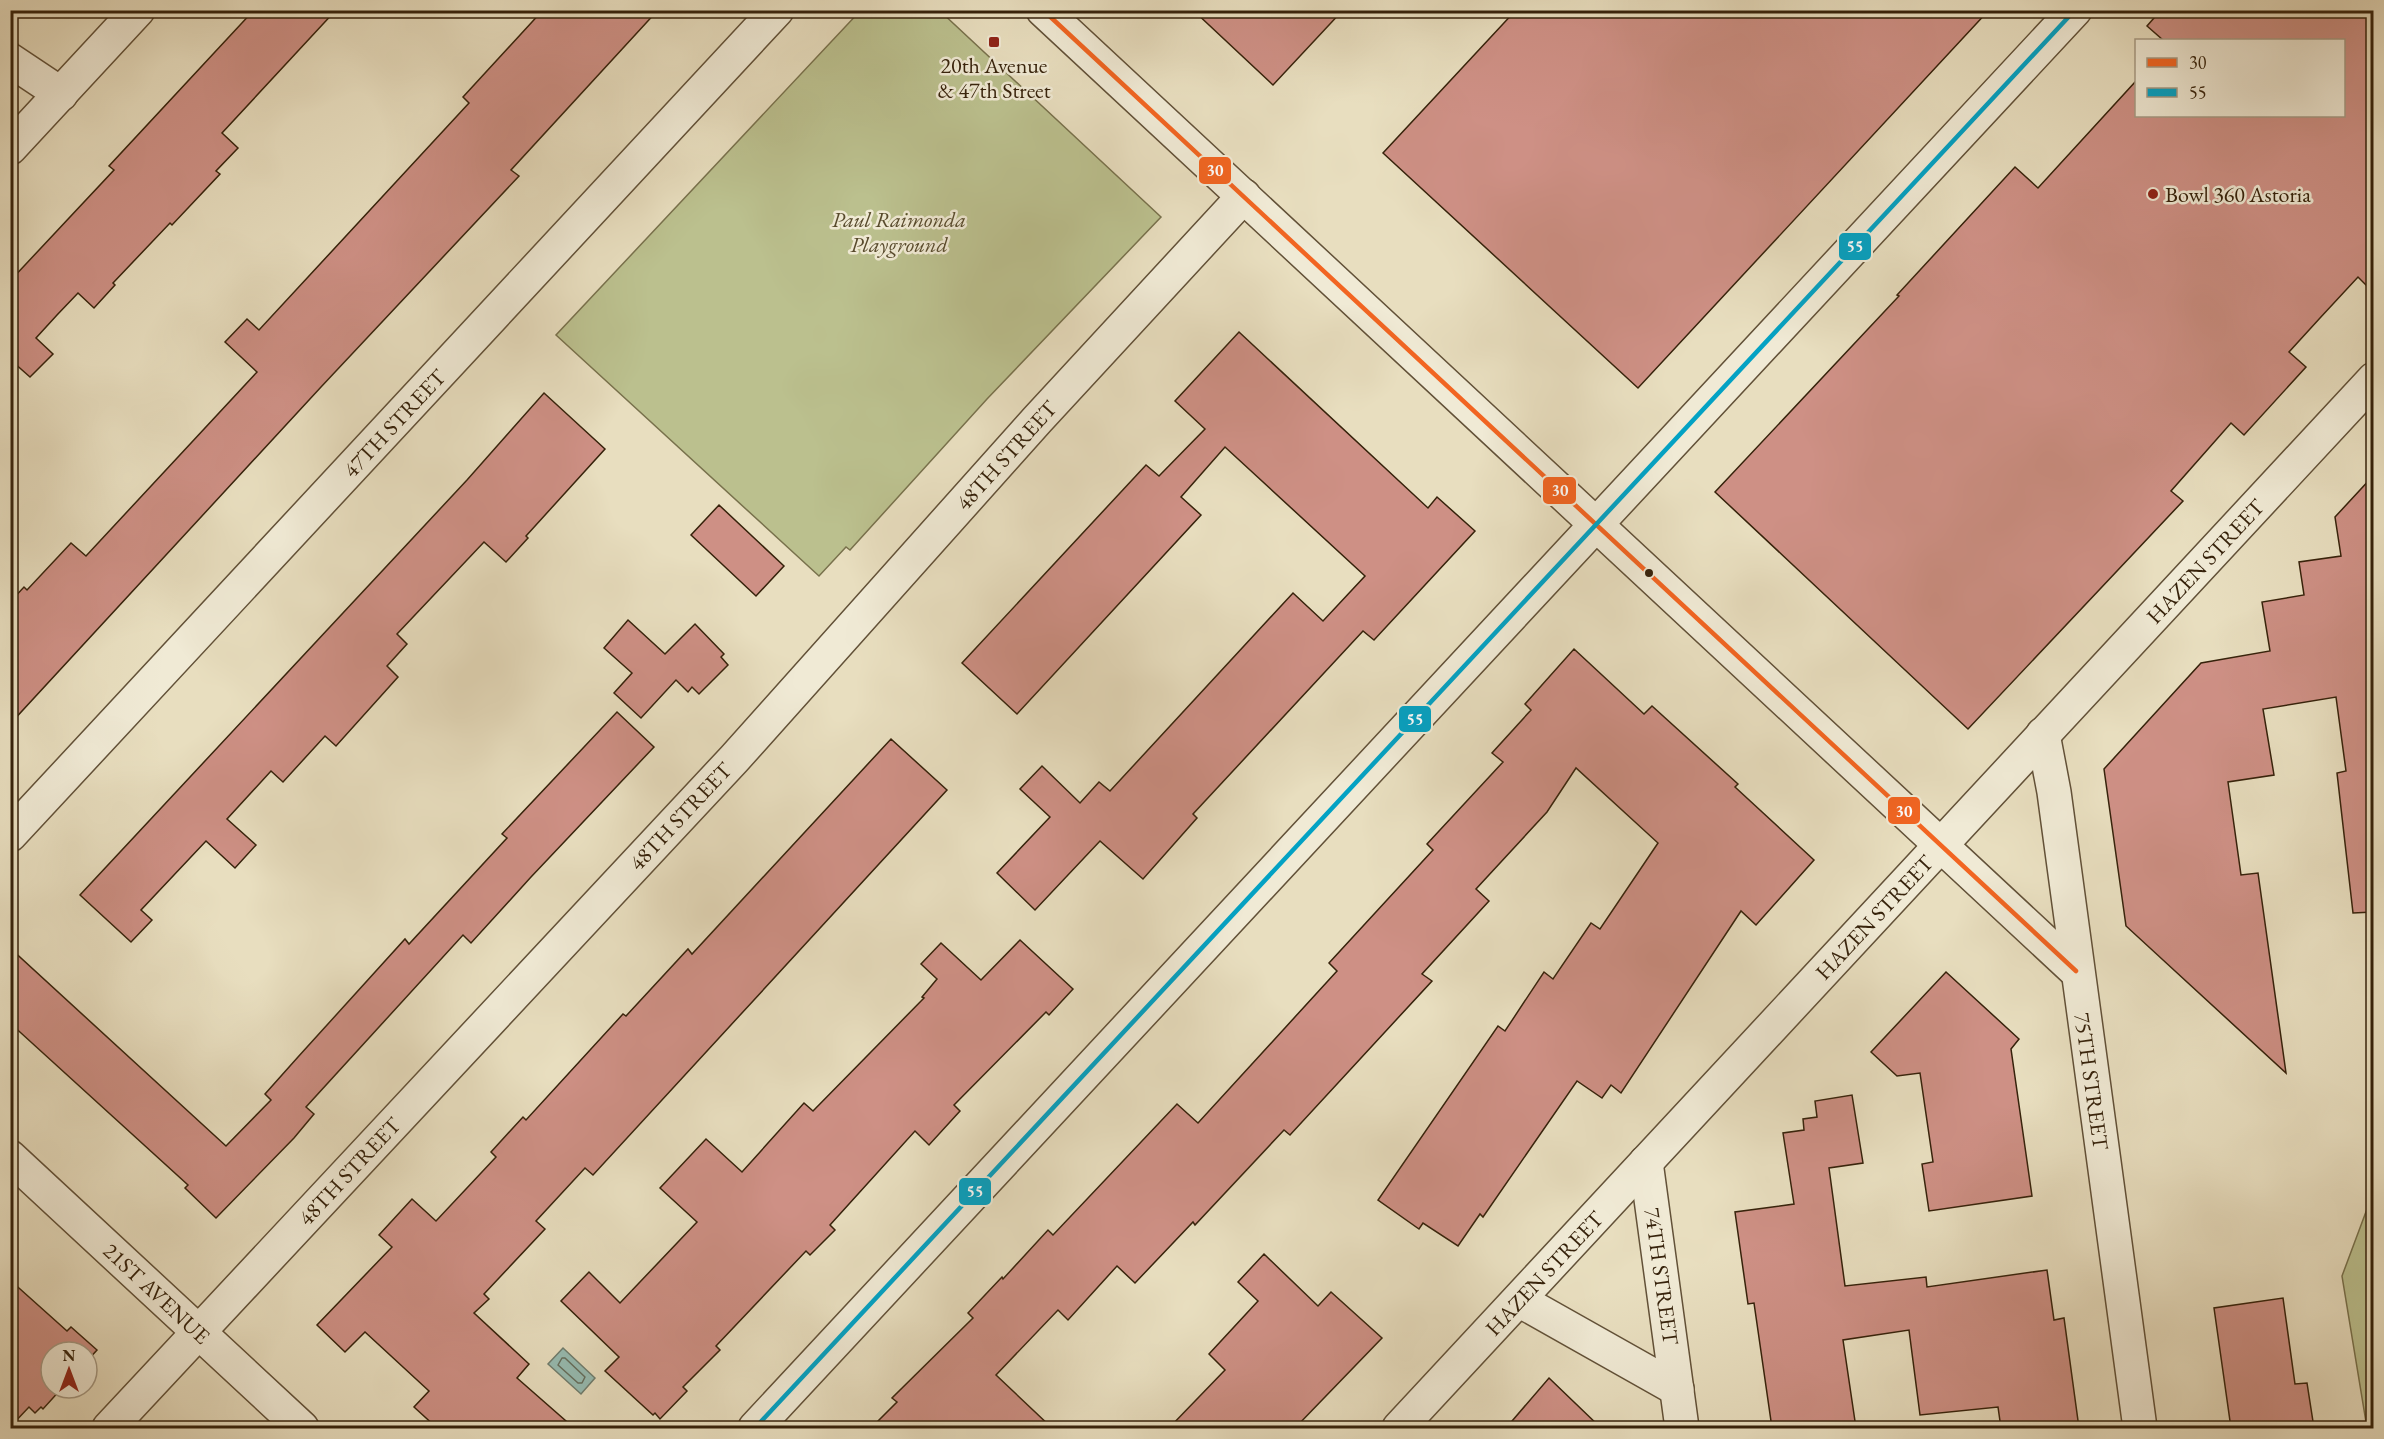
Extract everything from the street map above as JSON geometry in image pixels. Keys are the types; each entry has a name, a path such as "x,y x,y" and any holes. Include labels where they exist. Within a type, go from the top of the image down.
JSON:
{"street":[{"path":"10,148 138,10"},
{"name":"47TH STREET","path":"10,835 777,10"},
{"path":"1043,10 2076,970"},
{"path":"754,1428 2075,10"},
{"path":"10,60 61,94"},
{"name":"48TH STREET","path":"109,1428 734,759 1037,420 1244,196"},
{"name":"HAZEN STREET","path":"1399,1428 2373,379"},
{"name":"75TH STREET","path":"2043,734 2054,792 2076,970 2140,1428"},
{"name":"21ST AVENUE","path":"10,1157 302,1428"},
{"name":"74TH STREET","path":"1647,1162 1682,1428"},
{"name":"74TH STREET","path":"1519,1300 1677,1389"}],"green space":[{"name":"Paul Raimonda Playground","path":"861,10 940,11 1161,217 987,399 850,550 846,547 819,576 556,335"},
{"path":"2373,1193 2374,1428 2367,1428 2342,1276"}],"water":[{"path":"563,1348 595,1378 581,1394 548,1364"}],"building":[{"path":"254,10 336,10 222,133 238,148 216,171 220,174 113,283 115,285 94,308 78,293 57,315 36,338 53,354 30,377 13,362 10,365 10,281 114,170 109,166"},
{"path":"543,10 658,10 511,170 519,176 10,724 10,602 24,587 27,590 71,543 86,556 257,372 225,342 247,319 259,330 469,103 463,97"},
{"path":"1193,10 1343,10 1273,85"},
{"path":"1516,10 1989,10 1638,388 1383,153"},
{"path":"2161,10 2373,10 2373,292 2358,277 2289,352 2306,367 2244,435 2231,423 2171,491 2183,501 1968,729 1715,492 1899,296 1897,295 2015,167 2038,188 2135,82 2135,117 2345,117 2345,39 2162,39 2147,26"},
{"path":"1239,332 1428,508 1437,497 1475,531 1374,640 1363,631 1193,814 1197,818 1143,879 1100,841 1035,910 997,873 1050,817 1020,789 1042,766 1080,803 1099,782 1110,791 1293,593 1323,621 1365,576 1225,447 1181,497 1201,515 1017,714 962,663 1146,465 1159,476 1205,429 1175,401"},
{"path":"544,393 605,449 526,536 528,538 506,562 484,542 397,634 407,644 387,666 398,677 336,746 325,736 283,782 271,771 227,819 256,845 235,868 206,841 141,910 152,920 131,942 80,895 467,480"},
{"path":"2373,476 2373,912 2353,913 2337,773 2346,771 2336,697 2263,709 2274,775 2228,782 2241,875 2258,873 2286,1073 2126,926 2104,769 2201,663 2270,651 2262,602 2304,595 2299,562 2341,556 2335,517"},
{"path":"719,505 784,566 756,596 691,535"},
{"path":"628,620 665,654 695,624 724,654 721,657 728,665 699,694 692,687 688,692 676,680 641,718 614,693 632,673 604,648"},
{"path":"1574,649 1644,714 1652,706 1738,784 1735,787 1814,860 1756,925 1741,911 1621,1093 1611,1085 1602,1098 1577,1081 1483,1217 1480,1214 1458,1246 1423,1223 1419,1229 1378,1200 1498,1026 1505,1031 1544,972 1553,979 1591,923 1600,929 1658,843 1576,768 1547,812 1476,889 1489,901 1422,974 1432,981 1290,1135 1284,1130 1195,1225 1193,1222 1135,1283 1117,1266 1068,1320 1058,1310 996,1375 1052,1428 871,1428 897,1402 892,1398 973,1318 968,1313 1048,1230 1053,1235 1177,1104 1198,1123 1337,971 1329,963 1433,850 1427,844 1503,762 1492,753 1531,710 1525,704"},
{"path":"617,712 654,747 471,943 463,935 306,1107 314,1114 294,1138 216,1218 185,1188 188,1185 10,1023 10,948 226,1146 271,1100 265,1094 298,1057 405,939 409,944 507,838 502,834"},
{"path":"891,739 947,790 593,1175 585,1168 536,1221 545,1229 484,1294 489,1299 474,1313 529,1364 517,1378 574,1428 437,1428 414,1407 429,1391 365,1332 345,1352 317,1325 392,1247 379,1235 412,1199 436,1221 496,1157 491,1152 523,1117 526,1120 623,1014 626,1016 688,949 692,954"},
{"path":"1020,940 1073,989 1049,1015 1046,1012 954,1105 960,1111 929,1145 915,1131 830,1225 835,1230 810,1255 806,1251 716,1346 720,1350 683,1387 687,1391 660,1419 655,1413 653,1415 605,1371 619,1357 561,1301 589,1272 620,1303 697,1222 660,1188 706,1139 742,1172 804,1103 813,1111 924,998 922,997 937,979 921,964 941,943 981,980"},
{"path":"1946,972 2019,1039 2011,1049 2032,1196 1929,1211 1922,1164 1933,1162 1920,1073 1897,1076 1871,1052"},
{"path":"1852,1095 1863,1163 1829,1168 1845,1286 1926,1277 1927,1287 2047,1270 2054,1320 2064,1318 2079,1428 2001,1428 1998,1407 1920,1415 1909,1330 1843,1340 1856,1428 1772,1428 1754,1303 1748,1304 1735,1212 1794,1204 1783,1133 1804,1130 1803,1119 1817,1117 1815,1101"},
{"path":"1264,1254 1318,1306 1331,1292 1382,1338 1295,1428 1169,1428 1225,1370 1209,1354 1258,1301 1238,1282"},
{"path":"10,1280 67,1331 71,1327 86,1340 39,1340 39,1400 51,1400 43,1409 41,1407 35,1413 29,1407 10,1427"},
{"path":"2283,1298 2295,1384 2307,1383 2314,1428 2231,1428 2214,1308"},
{"path":"1549,1378 1601,1428 1506,1428"}],"transit line":[{"name":"30","path":"1043,10 2076,971"},
{"name":"55","path":"755,1428 2075,10"}],"place":[{"name":"20th Avenue & 47th Street","path":"994,42"},
{"name":"Bowl 360 Astoria","path":"2153,194"}]}
